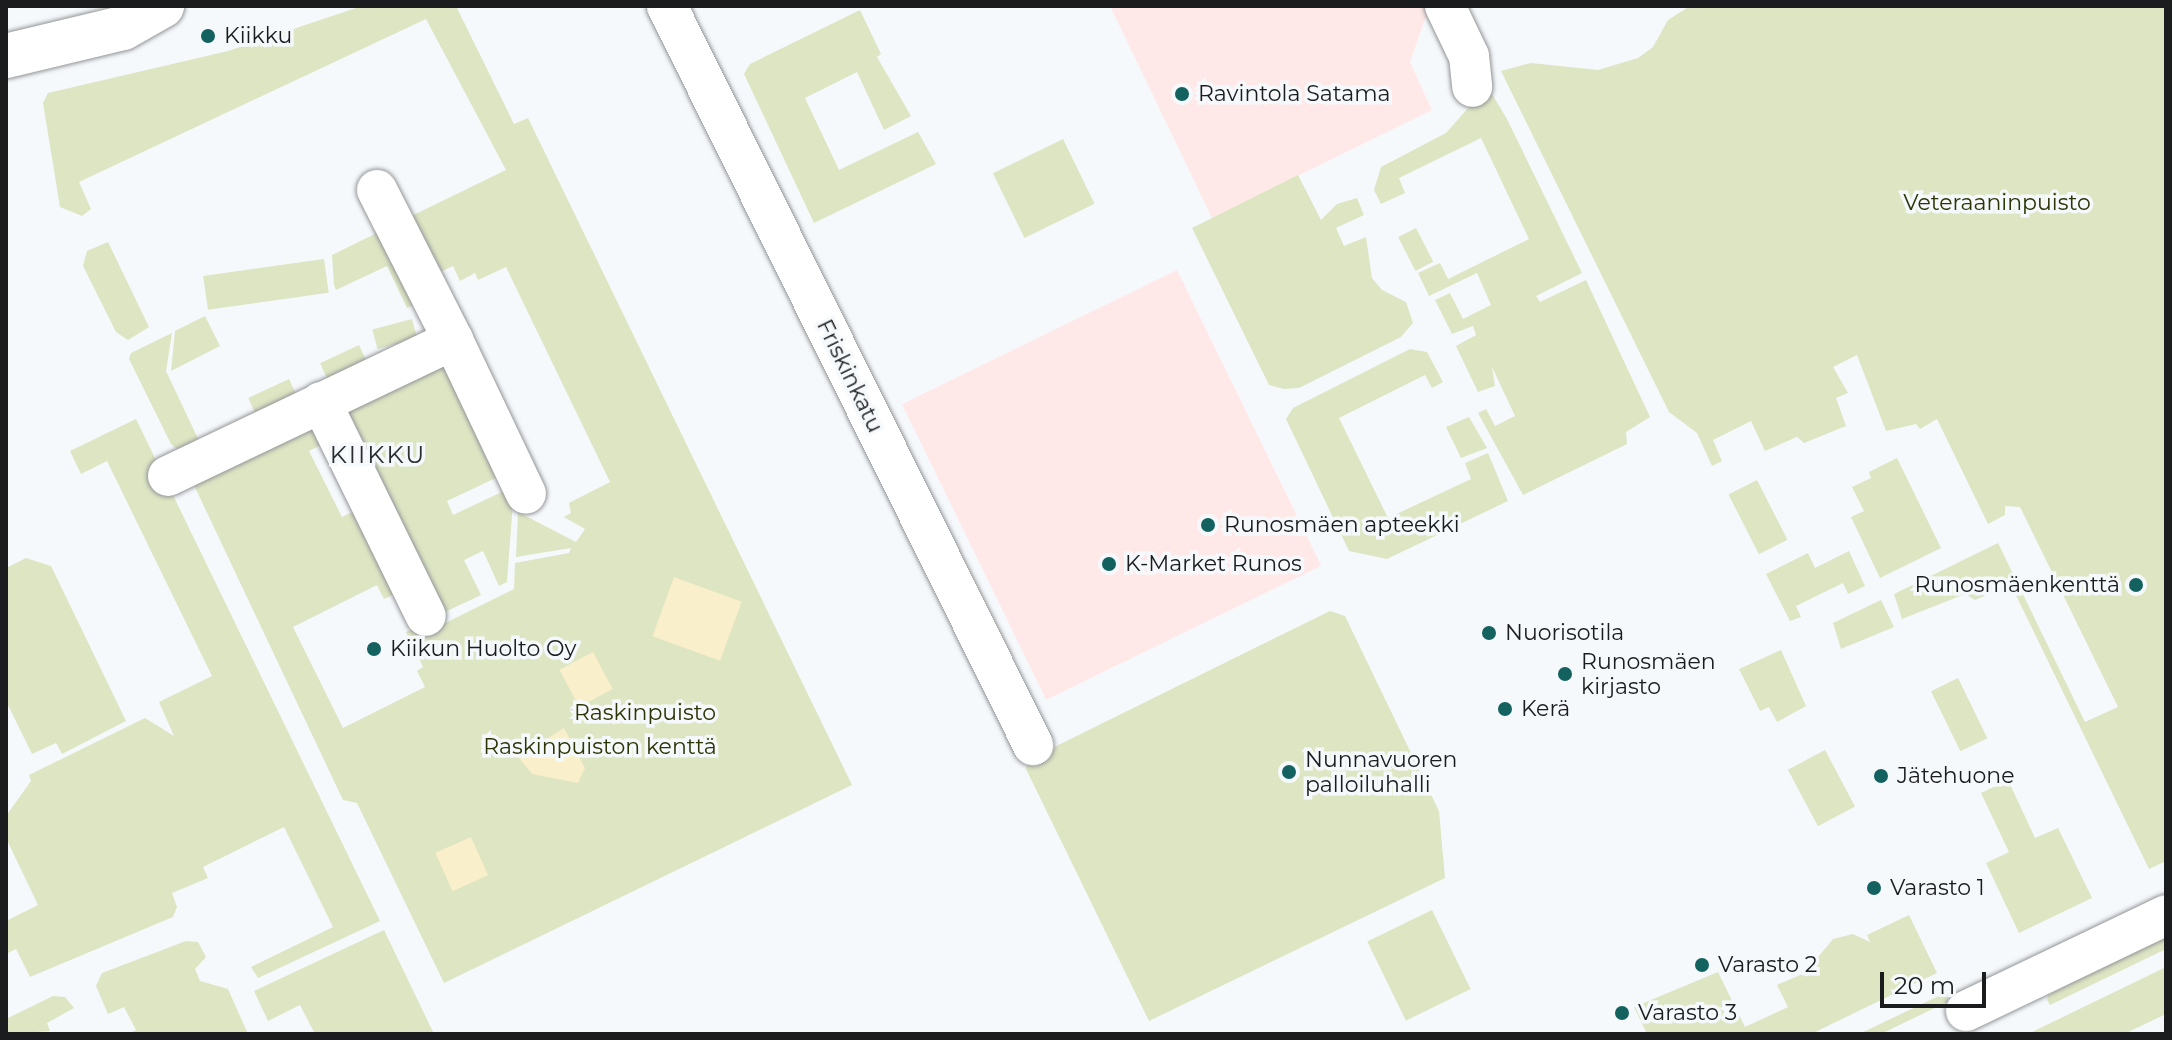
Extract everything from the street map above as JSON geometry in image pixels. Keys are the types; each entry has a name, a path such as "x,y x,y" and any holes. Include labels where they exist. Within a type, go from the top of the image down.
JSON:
{"street":[{"path":"6,56 123,28 162,6"},
{"name":"Friskinkatu","path":"667,6 1033,745"},
{"path":"1445,6 1469,56 1472,87"},
{"path":"377,190 526,494"},
{"path":"168,476 453,340"},
{"path":"321,402 426,616"},
{"path":"1966,1011 2166,915"}],"shaded area":[{"path":"1110,6 1423,6 1427,13 1410,62 1432,110 1212,218"},
{"path":"1177,270 1321,566 1046,700 902,404"}],"green space":[{"path":"362,6 456,6 514,124 528,118 852,785 444,983 357,803 343,800 192,481 314,429 325,443 309,451 342,517 359,509 399,592 384,599 377,585 293,627 343,728 425,687 417,671 423,667 406,632 417,627 421,635 514,589 515,563 569,553 571,548 516,557 518,512 576,542 585,529 564,517 571,513 569,503 610,482 506,267 478,280 475,273 460,281 453,266 436,274 401,221 506,170 426,19 79,182 91,209 82,216 60,207 43,103 48,93 228,51"},
{"name":"Veteraaninpuisto","path":"1690,6 2166,6 2166,861 2149,869 2011,585 1975,600 1965,594 1902,619 1894,594 1998,543 2085,722 2118,707 2020,507 2005,506 2005,515 1988,524 1937,419 1920,429 1916,424 1886,431 1857,355 1833,367 1848,393 1836,398 1846,426 1804,443 1797,437 1765,451 1751,421 1713,440 1722,461 1712,466 1697,433 1669,412 1501,71 1531,63 1598,70 1638,58 1653,47 1668,20"},
{"path":"860,10 881,54 877,57 911,116 884,130 857,72 805,98 839,170 918,132 936,164 814,223 744,74 750,64"},
{"path":"1483,91 1492,94 1507,119 1582,273 1536,296 1540,302 1586,280 1650,417 1626,432 1627,444 1523,495 1478,413 1486,409 1495,426 1515,416 1492,367 1495,386 1478,392 1456,346 1476,335 1473,326 1452,334 1435,300 1450,293 1463,319 1491,305 1477,273 1429,296 1418,273 1440,263 1448,279 1529,239 1481,138 1399,178 1405,193 1381,204 1374,190 1381,167 1446,133"},
{"path":"1063,139 1095,204 1024,238 993,173"},
{"path":"1298,175 1321,220 1337,204 1357,198 1364,215 1336,228 1344,246 1366,237 1372,278 1382,290 1406,302 1413,323 1401,337 1299,388 1284,389 1269,385 1192,228"},
{"path":"1416,228 1433,262 1415,271 1398,237"},
{"path":"385,229 414,305 407,308 387,266 336,290 334,285 332,255"},
{"path":"108,242 149,327 128,340 116,332 83,266 87,251"},
{"path":"324,259 329,293 208,310 203,276"},
{"path":"205,316 220,346 171,371 175,331"},
{"path":"412,319 417,338 378,349 372,330"},
{"path":"172,333 166,371 201,445 179,451 171,444 129,359 131,353"},
{"path":"359,345 367,362 328,380 320,363"},
{"path":"1410,349 1427,352 1443,382 1432,388 1425,375 1339,418 1388,518 1471,479 1465,463 1488,453 1508,501 1387,559 1349,551 1286,419 1293,408"},
{"path":"444,366 500,476 447,501 453,515 506,490 513,502 507,582 499,586 483,551 464,560 481,595 443,613 345,408"},
{"path":"289,379 297,396 256,415 248,398"},
{"path":"1469,417 1487,448 1461,458 1446,427"},
{"path":"136,419 380,921 258,978 251,967 333,927 284,827 203,867 208,878 172,893 177,907 173,917 30,977 16,949 6,954 6,921 38,905 6,838 6,816 31,781 29,775 145,718 174,736 159,702 212,676 107,461 81,474 70,451"},
{"path":"1897,458 1941,548 1880,578 1851,517 1864,511 1852,487 1871,478 1869,472"},
{"path":"1757,480 1787,540 1759,554 1728,495"},
{"path":"1849,551 1865,586 1848,594 1843,583 1796,606 1801,617 1790,621 1766,574 1808,553 1815,568"},
{"path":"26,558 51,566 126,721 62,754 56,743 32,754 6,701 6,568"},
{"path":"1881,600 1894,627 1841,649 1833,623"},
{"path":"1330,611 1345,616 1439,811 1445,878 1149,1021 1026,769 1028,760"},
{"path":"1781,650 1806,706 1777,722 1769,707 1760,711 1739,669"},
{"path":"1958,678 1987,738 1960,751 1931,691"},
{"path":"1825,750 1855,807 1818,826 1788,770"},
{"path":"2008,780 2035,838 2058,828 2092,898 2019,933 1986,863 2009,852 1981,793"},
{"path":"1432,910 1471,989 1406,1021 1367,942"},
{"path":"1909,915 1937,973 1811,1034 1647,1034 1634,1007 1718,972 1745,1027 1788,1007 1777,985 1805,973 1833,939 1853,934 1870,942 1867,935"},
{"path":"384,930 434,1034 315,1034 300,1005 268,1021 254,991"},
{"path":"2166,937 2166,949 2050,1005 2047,1000 2048,995"},
{"path":"186,941 198,942 206,957 195,969 200,981 228,989 248,1034 128,1034 136,1030 124,1007 108,1014 96,986 102,973"},
{"path":"2166,967 2166,1014 2124,1034 2028,1034"},
{"path":"1945,993 1949,1001 1881,1034 1859,1034"},
{"path":"53,996 65,997 74,1008 47,1023 50,1031 6,1034 6,1019"}],"sand":[{"path":"674,577 742,602 720,661 652,636"},
{"path":"593,652 613,689 579,707 559,670"},
{"path":"564,728 585,768 578,783 532,774 518,757"},
{"path":"471,837 488,875 452,891 435,853"}],"place":[{"name":"Kiikku","path":"208,36"},
{"name":"Ravintola Satama","path":"1182,94"},
{"name":"Runosmäen apteekki","path":"1208,525"},
{"name":"K-Market Runos","path":"1109,564"},
{"name":"Runosmäenkenttä","path":"2136,585"},
{"name":"Nuorisotila","path":"1489,633"},
{"name":"Kiikun Huolto Oy","path":"374,649"},
{"name":"Runosmäen kirjasto","path":"1565,674"},
{"name":"Kerä","path":"1505,709"},
{"name":"Nunnavuoren palloiluhalli","path":"1289,772"},
{"name":"Jätehuone","path":"1881,776"},
{"name":"Varasto 1","path":"1874,888"},
{"name":"Varasto 2","path":"1702,965"},
{"name":"Varasto 3","path":"1622,1013"}],"district":[{"name":"KIIKKU","path":"378,455"}],"park label":[{"name":"Raskinpuisto","path":"645,713"},
{"name":"Raskinpuiston kenttä","path":"600,747"}]}
